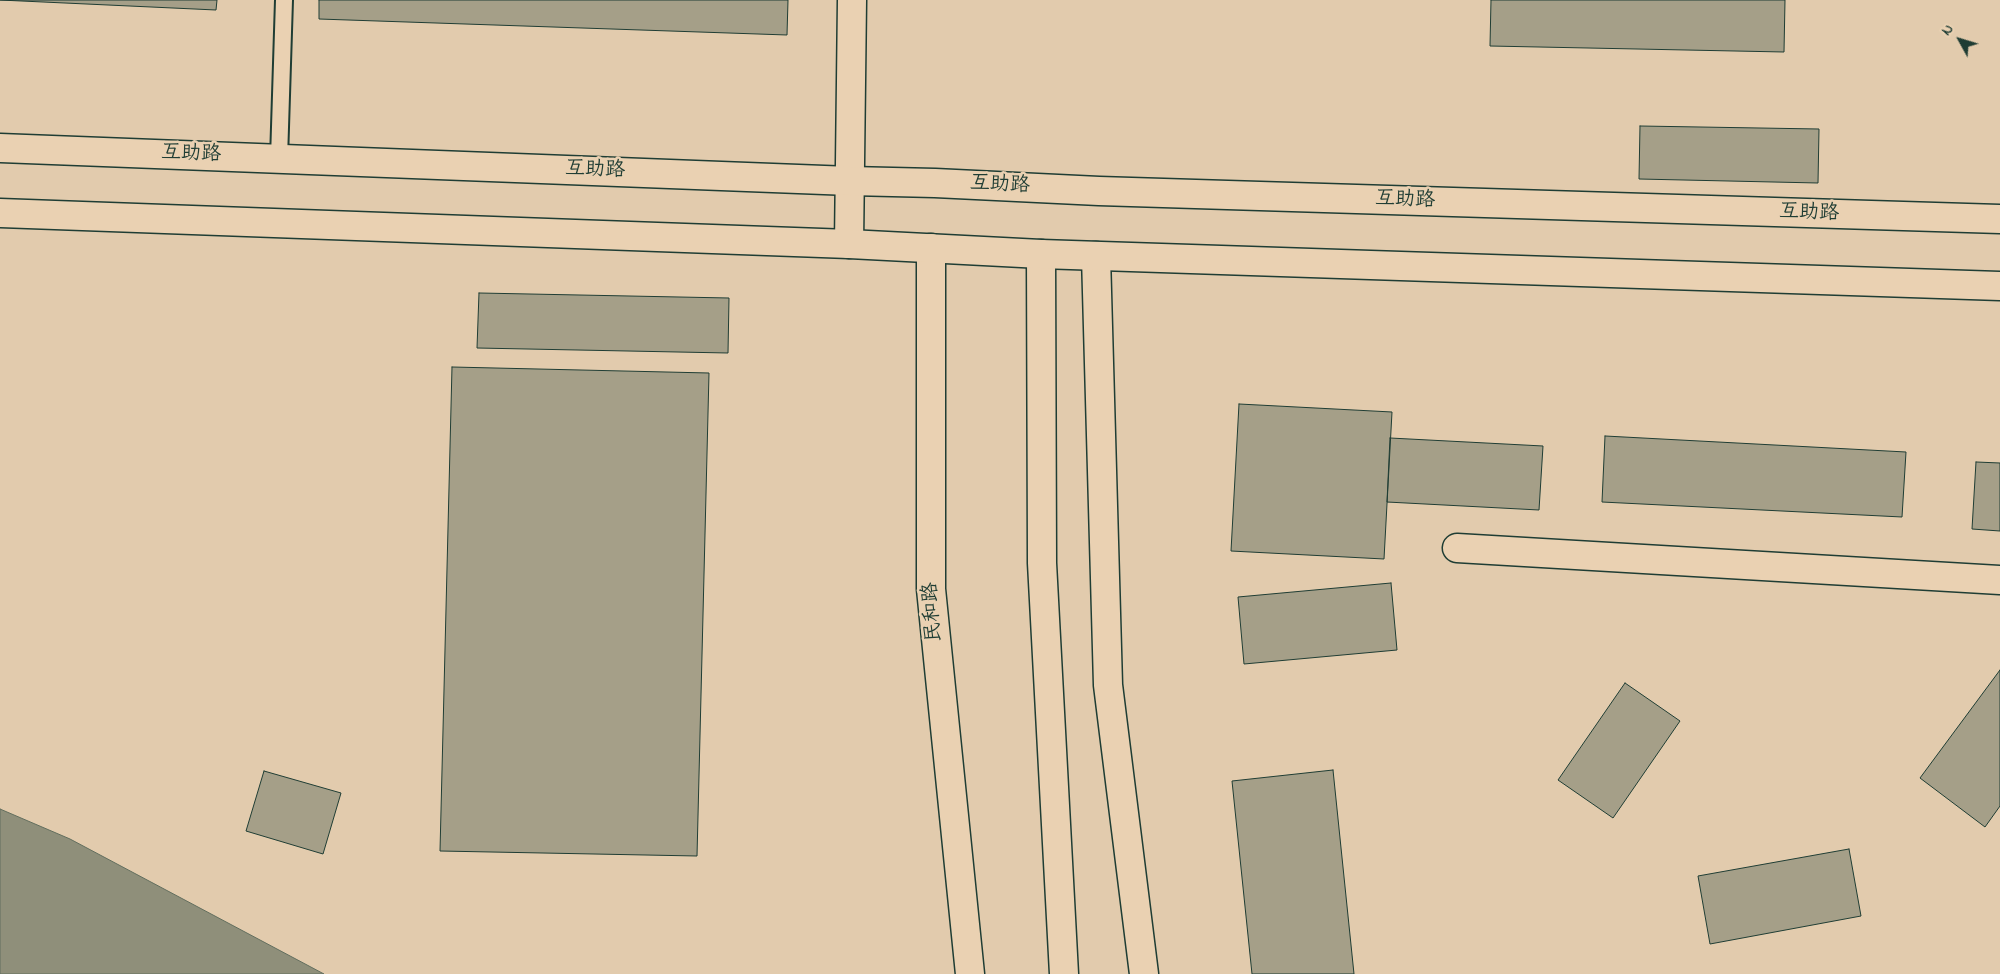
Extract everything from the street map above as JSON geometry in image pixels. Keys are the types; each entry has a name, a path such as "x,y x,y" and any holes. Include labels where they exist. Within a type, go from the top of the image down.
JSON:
{"main road":[{"path":"849,244 852,0"},
{"name":"互助路","path":"0,148 850,181 1982,220 2000,219"},
{"path":"0,213 849,244 1041,254 2000,286"},
{"name":"民和路","path":"931,248 931,589 970,974"},
{"path":"1041,254 1042,563 1064,974"},
{"path":"1096,256 1108,685 1144,974"},
{"path":"1457,548 2000,580"}],"lane":[{"path":"279,158 284,0"}],"shaded area":[{"path":"0,809 70,839 324,974 0,974"}],"building":[{"path":"0,0 217,0 216,10"},
{"path":"319,0 788,0 787,35 319,19"},
{"path":"1491,0 1785,0 1784,52 1490,46"},
{"path":"1640,126 1819,129 1818,183 1639,179"},
{"path":"479,293 729,298 728,353 477,348"},
{"path":"452,367 709,373 697,856 440,851"},
{"path":"1239,404 1392,412 1384,559 1231,551"},
{"path":"1605,436 1906,452 1902,517 1602,502"},
{"path":"1390,438 1543,446 1539,510 1387,502"},
{"path":"1976,462 2000,463 2000,531 1972,529"},
{"path":"1391,583 1397,650 1244,664 1238,597"},
{"path":"2000,670 2000,806 1985,827 1920,778"},
{"path":"1625,683 1680,721 1613,818 1558,780"},
{"path":"1333,770 1354,974 1252,974 1232,781"},
{"path":"264,771 341,793 323,854 246,831"},
{"path":"1849,849 1861,916 1710,944 1698,876"}]}
